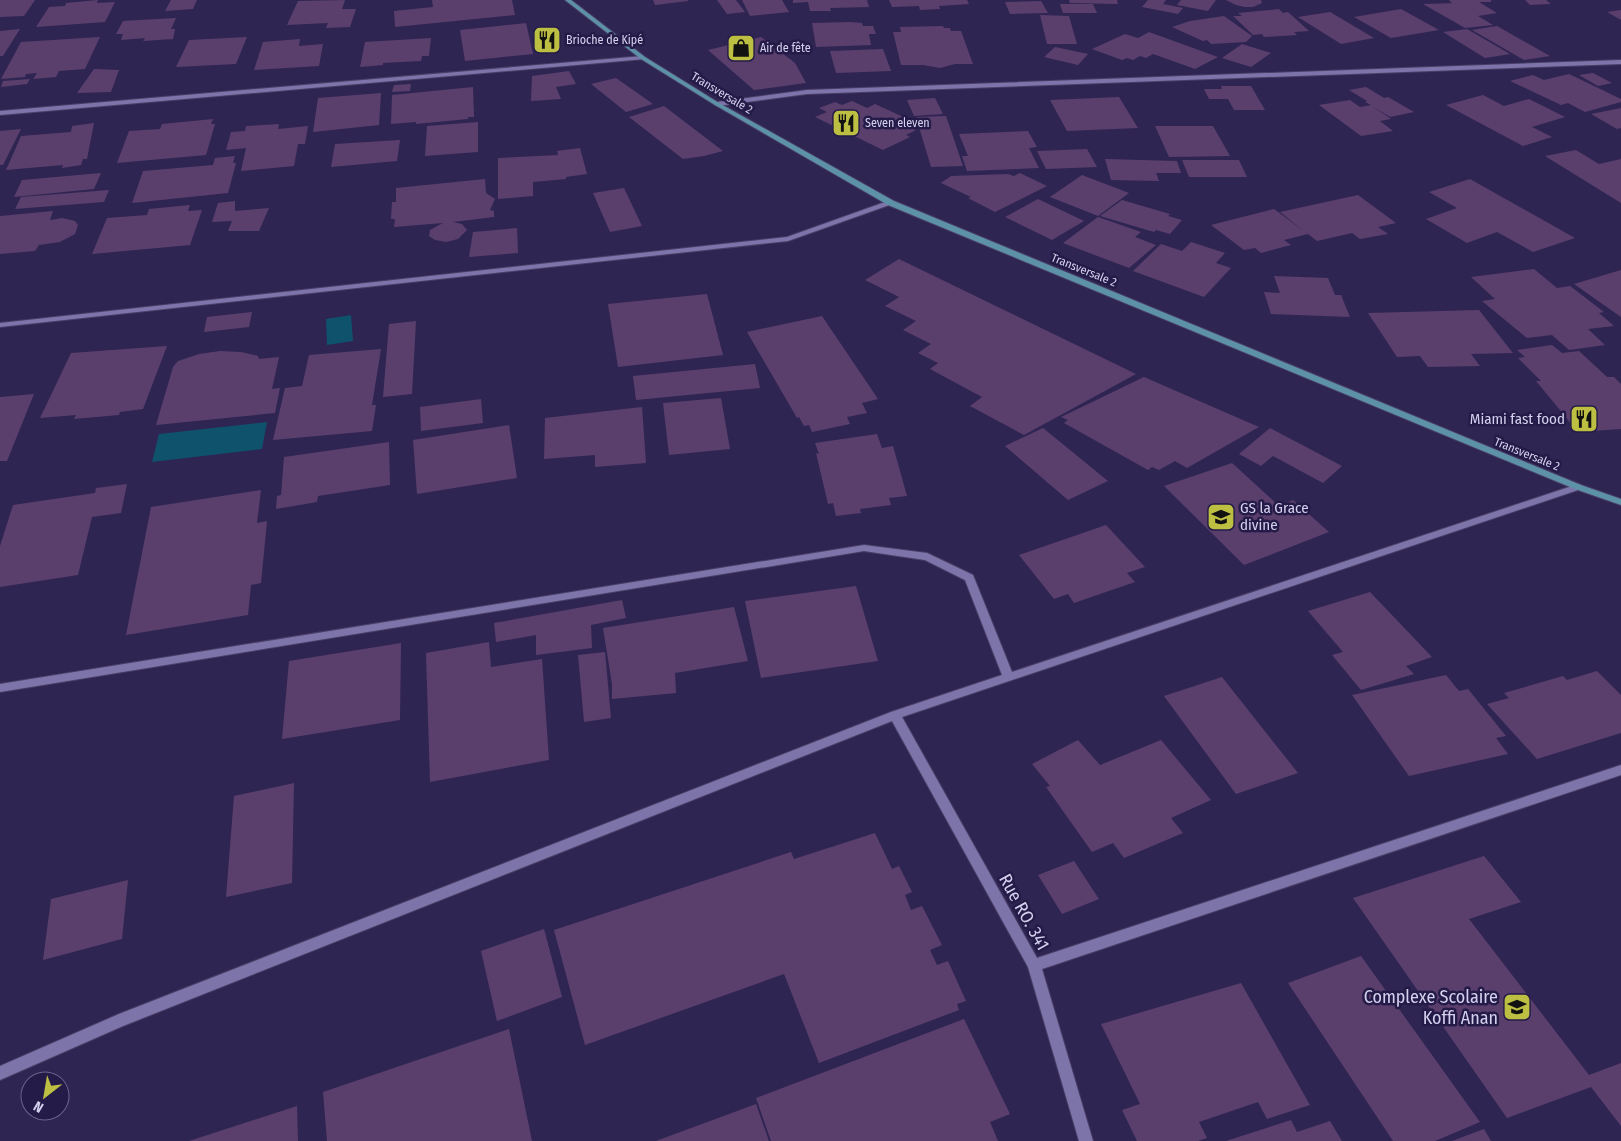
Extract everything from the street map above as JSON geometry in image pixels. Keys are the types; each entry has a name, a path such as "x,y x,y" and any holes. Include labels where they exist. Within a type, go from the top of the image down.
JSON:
{"main road":[{"name":"Transversale 2","path":"568,0 643,58 717,104 891,203 1578,487 1621,502"}],"street":[{"path":"0,113 643,58"},
{"path":"717,104 807,92 1621,62"},
{"path":"0,325 788,240 891,203"},
{"path":"0,1073 119,1021 895,716 1578,487"},
{"path":"0,688 864,548 927,558 969,578 1010,678"},
{"name":"Rue RO. 341","path":"895,716 1034,964 1086,1141"},
{"path":"1034,964 1621,770"}],"water":[{"path":"351,315 353,341 327,345 326,319"},
{"path":"267,422 262,449 152,462 159,434"}],"building":[{"path":"0,0 35,0 24,16 0,17"},
{"path":"98,0 97,3 115,2 105,22 36,27 49,7 65,6 66,3"},
{"path":"171,0 197,0 193,9 165,11"},
{"path":"345,0 342,9 356,9 350,27 326,28 328,23 287,25 298,1"},
{"path":"432,0 512,0 515,15 395,27 394,11 433,7"},
{"path":"653,0 688,0 688,1 655,5"},
{"path":"717,0 736,0 745,12 727,14"},
{"path":"742,0 782,0 789,12 750,16"},
{"path":"793,0 867,0 869,7 830,8 831,11 810,11 808,2 793,3"},
{"path":"889,0 967,0 969,4 939,6 940,9 920,10 919,6 892,7"},
{"path":"1069,0 1117,0 1118,4 1070,3"},
{"path":"1148,0 1166,0 1163,4 1183,8 1178,14 1142,7"},
{"path":"1181,0 1216,0 1208,11 1177,5"},
{"path":"1226,0 1261,0 1262,3 1253,7 1245,7"},
{"path":"1449,0 1491,0 1491,2 1479,2 1497,13 1478,16 1493,25 1465,28 1423,4 1458,3 1452,3"},
{"path":"1525,0 1546,0 1551,4 1530,5"},
{"path":"1041,1 1048,13 1010,14 1005,2"},
{"path":"1060,4 1093,4 1097,13 1063,13"},
{"path":"1279,9 1283,13 1288,12 1309,31 1294,32 1297,35 1264,37 1262,34 1253,35 1233,16 1242,16 1238,13"},
{"path":"1401,9 1439,30 1391,38 1354,17"},
{"path":"1621,10 1621,20 1607,12"},
{"path":"1330,12 1374,38 1341,44 1298,17"},
{"path":"1040,15 1069,16 1077,44 1047,44"},
{"path":"1224,16 1252,36 1246,42 1211,44 1207,40 1203,41 1172,27 1190,21"},
{"path":"176,18 171,29 175,29 173,39 143,41 145,38 121,40 123,34 116,34 123,21"},
{"path":"526,23 533,54 465,61 460,30"},
{"path":"812,23 862,23 863,26 873,26 876,34 869,34 871,45 816,47"},
{"path":"943,26 944,28 950,28 951,31 961,31 973,64 955,64 940,68 923,65 901,65 893,32 901,32 900,27"},
{"path":"1497,26 1550,56 1524,60 1472,30"},
{"path":"20,29 3,56 0,56 0,31"},
{"path":"1467,29 1510,54 1485,58 1443,32"},
{"path":"1149,32 1218,57 1195,69 1153,54 1146,58 1140,56 1133,60 1127,58 1122,60 1092,49 1125,34 1138,38"},
{"path":"100,37 85,69 59,71 56,77 33,79 37,73 26,74 25,77 1,79 21,42"},
{"path":"247,37 236,64 176,67 189,40"},
{"path":"761,37 795,63 806,83 754,90 708,50"},
{"path":"431,38 429,56 422,56 421,61 383,63 383,65 360,67 365,42"},
{"path":"300,39 299,46 323,44 319,66 254,70 263,42"},
{"path":"1242,44 1271,53 1251,67 1222,58"},
{"path":"1055,47 1088,54 1078,65 1044,57"},
{"path":"883,49 891,71 836,73 830,51"},
{"path":"94,69 119,70 111,92 77,93"},
{"path":"569,71 576,84 556,87 561,99 531,101 532,76"},
{"path":"1593,73 1612,83 1598,86 1579,75"},
{"path":"1569,74 1621,99 1621,102 1585,112 1568,103 1561,105 1510,81 1533,75 1544,80"},
{"path":"616,78 653,104 626,112 591,84"},
{"path":"30,79 27,84 1,87 3,81"},
{"path":"411,84 410,91 392,92 394,85"},
{"path":"1221,86 1251,86 1265,110 1234,110 1228,99 1209,99 1204,89 1222,89"},
{"path":"473,87 474,117 416,124 416,122 391,124 392,95"},
{"path":"1366,87 1414,112 1390,117 1372,106 1391,119 1380,121 1393,131 1361,136 1319,105 1350,100 1360,107 1371,105 1349,90"},
{"path":"381,93 379,125 313,132 318,98"},
{"path":"1483,95 1504,106 1529,99 1565,117 1532,127 1552,137 1523,146 1446,105"},
{"path":"1119,97 1138,128 1067,131 1050,100"},
{"path":"935,98 943,114 914,116 907,100"},
{"path":"852,101 867,108 875,104 912,121 905,125 916,130 906,135 910,137 883,150 815,117 827,112 819,108 835,102 842,105"},
{"path":"664,106 723,151 683,159 629,117"},
{"path":"1621,108 1621,128 1617,129 1591,114"},
{"path":"946,116 963,166 931,167 916,117"},
{"path":"213,119 211,124 215,124 206,155 117,163 129,131 160,129 162,124"},
{"path":"478,122 478,152 425,156 427,126"},
{"path":"94,123 87,159 83,159 81,165 62,168 63,165 6,170 21,136 71,132 72,126"},
{"path":"279,124 278,129 308,126 305,144 298,144 294,166 241,171 246,148 226,150 231,132 245,131 246,126"},
{"path":"1155,126 1213,126 1230,156 1169,157"},
{"path":"21,129 3,165 0,165 0,131"},
{"path":"1028,131 1037,147 1029,148 1039,168 967,171 962,156 968,156 959,134"},
{"path":"400,140 397,161 331,167 335,144"},
{"path":"580,148 587,174 566,177 566,179 533,182 533,196 498,199 498,158 558,155 557,151"},
{"path":"1087,149 1097,167 1046,169 1037,151"},
{"path":"1576,150 1599,164 1621,159 1621,203 1545,156"},
{"path":"235,156 233,163 236,163 228,193 132,203 143,171 213,165 215,158"},
{"path":"1105,159 1177,161 1181,173 1156,173 1159,181 1111,180"},
{"path":"1182,160 1239,160 1247,177 1189,177"},
{"path":"101,173 94,189 14,197 22,180"},
{"path":"1020,173 1047,186 995,212 968,198 971,197 941,183 951,176 1008,174 1014,176"},
{"path":"1082,175 1129,193 1098,216 1050,197"},
{"path":"485,179 486,193 495,199 490,210 494,211 494,217 453,222 462,224 467,230 458,239 446,242 435,240 429,236 430,230 443,223 394,227 395,219 391,219 392,202 396,202 396,188"},
{"path":"1470,179 1575,238 1533,252 1497,232 1467,243 1426,219 1457,208 1429,192"},
{"path":"624,188 642,226 610,232 593,193"},
{"path":"109,190 104,202 15,209 21,197"},
{"path":"1358,195 1396,223 1378,227 1388,234 1360,239 1352,233 1317,241 1308,234 1284,240 1291,245 1261,253 1255,248 1244,250 1211,225 1274,209 1304,231 1280,212"},
{"path":"1038,199 1084,221 1052,240 1005,217"},
{"path":"1122,200 1170,214 1168,216 1182,220 1170,234 1156,230 1154,232 1100,216"},
{"path":"235,201 235,211 269,208 259,231 228,231 232,221 212,222 218,203"},
{"path":"190,205 188,211 202,210 190,245 92,254 107,218 147,215 149,209"},
{"path":"53,211 50,220 62,218 75,221 78,225 75,234 60,242 39,245 35,251 0,254 0,216"},
{"path":"1098,217 1141,232 1135,237 1156,245 1129,268 1063,243"},
{"path":"517,228 518,253 469,257 473,232"},
{"path":"1191,242 1225,253 1216,263 1231,268 1204,297 1133,271 1161,244 1182,251"},
{"path":"899,259 1136,374 1024,435 970,406 982,397 930,369 938,363 918,353 931,344 903,330 916,321 885,306 899,297 865,280"},
{"path":"1534,269 1557,288 1570,286 1604,312 1599,313 1614,326 1588,329 1605,345 1569,350 1552,335 1527,338 1482,301 1495,299 1471,277"},
{"path":"1621,270 1621,317 1574,284"},
{"path":"1274,276 1328,278 1335,295 1341,295 1350,317 1271,314 1264,292 1280,293"},
{"path":"707,294 723,355 618,367 608,304"},
{"path":"1479,310 1513,353 1471,354 1480,366 1428,367 1420,356 1397,357 1368,313"},
{"path":"252,312 249,327 204,332 207,317"},
{"path":"822,316 878,399 862,403 867,413 847,417 850,424 812,432 809,425 804,426 799,417 797,418 747,332"},
{"path":"416,321 412,394 383,397 389,324"},
{"path":"1552,345 1562,353 1579,351 1607,377 1614,377 1621,384 1621,429 1578,432 1536,381 1541,381 1518,358 1525,357 1517,350"},
{"path":"167,346 143,409 120,412 119,415 74,419 76,415 40,418 71,353"},
{"path":"381,349 372,405 376,405 372,431 273,440 285,388 302,386 309,355"},
{"path":"220,351 241,352 258,356 259,359 279,357 272,389 280,388 275,413 156,425 173,367 178,361 199,354"},
{"path":"755,364 760,388 636,400 633,376"},
{"path":"1144,377 1259,427 1187,468 1175,461 1159,470 1152,467 1148,470 1064,423 1068,420 1061,417"},
{"path":"34,394 7,461 0,461 0,397"},
{"path":"721,398 730,449 669,455 663,403"},
{"path":"481,399 483,423 421,431 420,407"},
{"path":"642,407 646,463 595,467 595,455 544,459 545,418"},
{"path":"509,425 517,478 417,494 413,440"},
{"path":"1043,428 1108,481 1068,500 1005,446"},
{"path":"1270,428 1342,466 1323,483 1273,456 1261,466 1239,454"},
{"path":"877,434 882,448 893,446 907,496 889,498 891,505 860,509 861,513 836,516 833,503 828,504 816,453 819,454 815,443"},
{"path":"389,442 390,485 318,496 317,502 276,509 277,496 281,495 284,457"},
{"path":"1232,463 1279,506 1293,500 1329,532 1244,565 1164,486"},
{"path":"127,484 121,513 92,517 78,575 0,587 0,546 13,505 95,493 96,488"},
{"path":"261,490 257,523 267,521 261,583 251,585 248,615 126,635 151,507"},
{"path":"1106,525 1145,567 1127,573 1135,582 1074,603 1068,594 1054,599 1019,555"},
{"path":"856,586 878,661 761,678 745,601"},
{"path":"1370,592 1432,657 1406,666 1414,674 1361,690 1332,655 1343,652 1308,611"},
{"path":"622,600 626,618 591,625 592,648 536,655 536,635 496,642 494,623"},
{"path":"734,607 748,661 675,673 676,693 612,699 612,684 603,628"},
{"path":"489,642 491,667 542,659 549,760 430,782 426,653"},
{"path":"401,643 400,720 282,739 289,661"},
{"path":"605,652 611,718 584,722 578,655"},
{"path":"1597,671 1621,695 1621,733 1537,759 1487,704 1509,698 1504,693 1563,676 1567,680"},
{"path":"1446,675 1459,691 1468,689 1506,736 1496,738 1508,754 1409,776 1352,695"},
{"path":"1222,677 1298,773 1236,794 1164,696"},
{"path":"1078,740 1100,765 1161,740 1211,800 1171,818 1183,833 1124,858 1113,843 1092,852 1046,787 1050,786 1032,764"},
{"path":"294,783 292,883 226,897 234,796"},
{"path":"875,833 892,869 899,866 912,892 905,895 911,910 922,906 942,945 930,950 937,965 948,961 966,1001 957,1004 959,1010 819,1063 784,974 585,1045 554,930 791,852 794,859"},
{"path":"1484,856 1521,902 1469,919 1589,1075 1621,1063 1621,1126 1591,1087 1507,1118 1353,898"},
{"path":"1074,861 1099,899 1062,914 1038,875"},
{"path":"128,880 122,939 43,960 51,899"},
{"path":"544,929 562,997 497,1021 481,951"},
{"path":"1361,956 1480,1122 1435,1141 1393,1141 1288,983"},
{"path":"1241,983 1310,1105 1267,1119 1258,1102 1199,1122 1207,1138 1198,1141 1137,1141 1122,1110 1140,1104 1101,1024"},
{"path":"964,1019 1010,1114 990,1122 998,1141 771,1141 756,1098"},
{"path":"509,1029 532,1141 327,1141 323,1092"},
{"path":"756,1104 769,1141 656,1141"},
{"path":"297,1106 298,1141 189,1141"},
{"path":"1291,1120 1297,1132 1330,1121 1342,1141 1226,1141"},
{"path":"1484,1129 1491,1141 1452,1141"}],"place":[{"name":"Brioche de Kipé","path":"547,40"},
{"name":"Air de fête","path":"741,48"},
{"name":"Seven eleven","path":"846,123"},
{"name":"Miami fast food","path":"1584,419"},
{"name":"GS la Grace divine","path":"1221,517"},
{"name":"Complexe Scolaire Koffi Anan","path":"1517,1007"}]}
